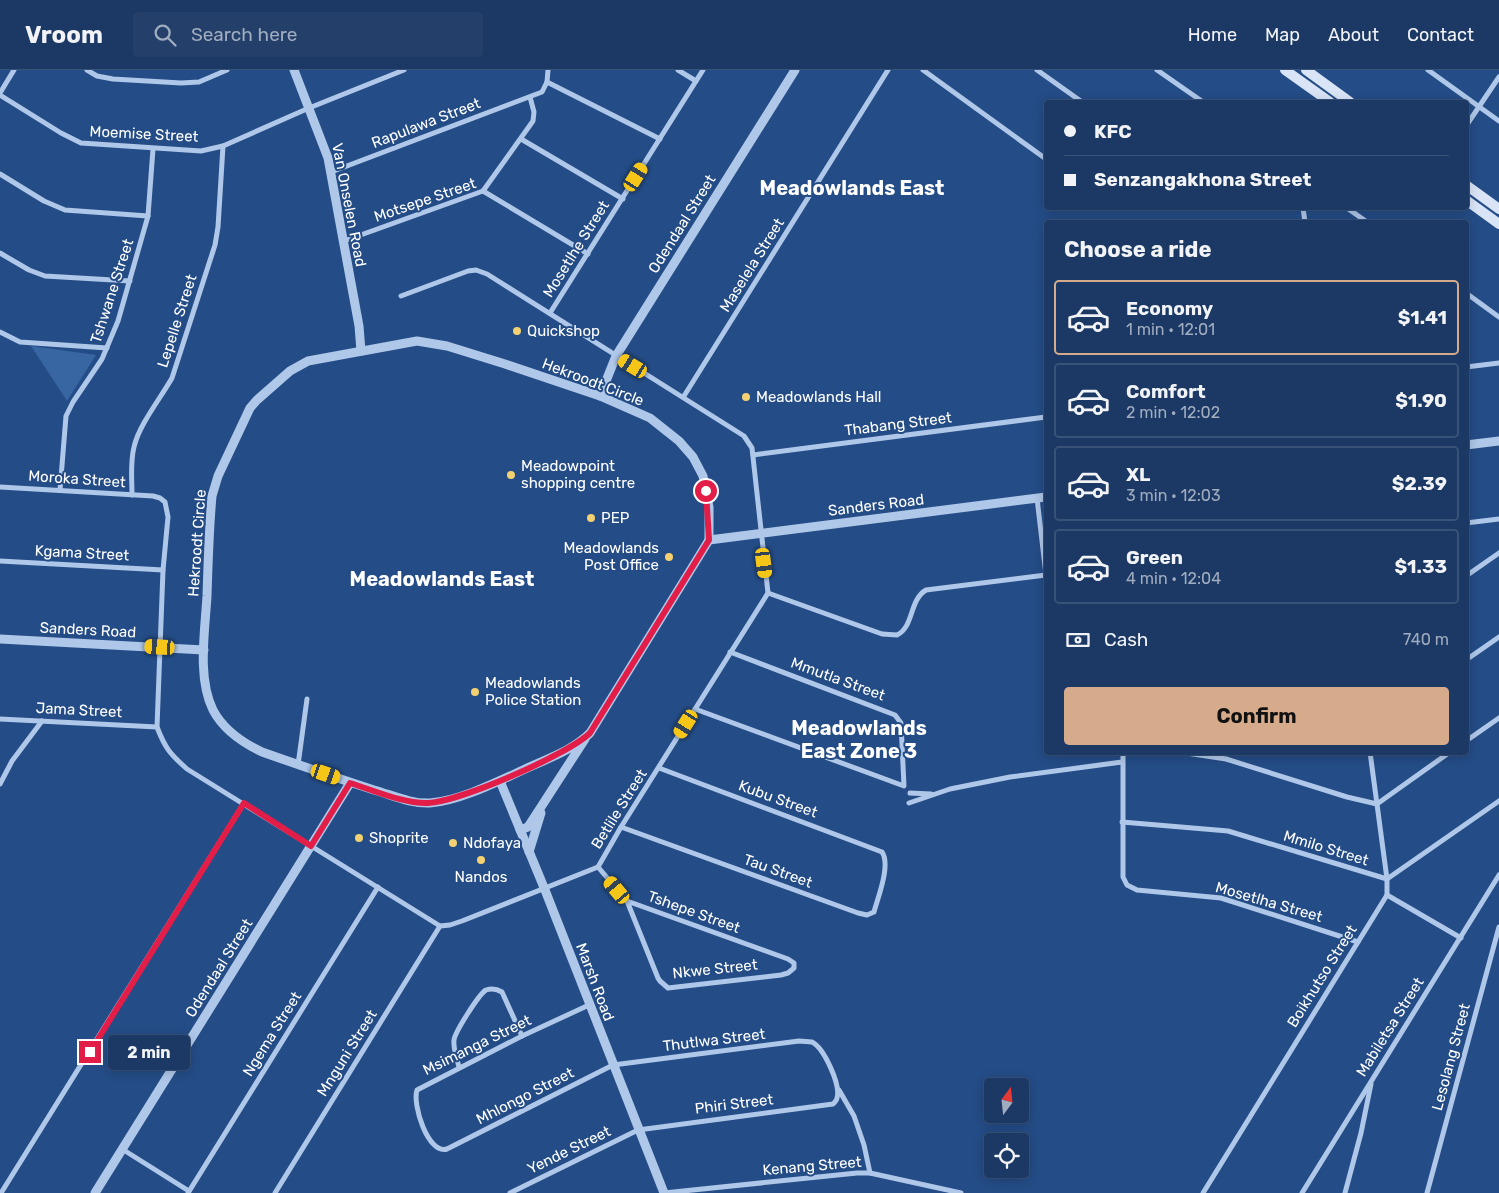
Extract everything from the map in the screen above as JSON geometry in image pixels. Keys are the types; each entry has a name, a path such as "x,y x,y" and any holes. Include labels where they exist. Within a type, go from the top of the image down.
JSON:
{"main road":[{"path":"1284,70 1327,100"},
{"path":"1306,70 1347,100"},
{"path":"1469,187 1499,209"},
{"path":"1469,202 1499,224"}],"street":[{"path":"0,94 14,70"},
{"path":"87,70 97,76 113,79 182,83 199,82 227,70"},
{"name":"Van Onselen Road","path":"294,70 323,143 331,172 359,326 361,351"},
{"name":"Moemise Street","path":"0,94 75,141 153,149 201,151 223,146 309,108 404,70"},
{"path":"483,191 532,121 534,112 530,97 542,92 547,82 548,70"},
{"path":"678,70 696,81"},
{"name":"Mosetlhe Street","path":"550,314 703,70"},
{"name":"Odendaal Street","path":"600,396 616,356 795,70"},
{"name":"Maselela Street","path":"684,396 888,70"},
{"path":"923,70 1044,158"},
{"path":"1037,70 1079,100"},
{"path":"1157,70 1200,100"},
{"path":"1428,70 1499,121"},
{"path":"1469,122 1499,77"},
{"path":"547,82 660,139"},
{"name":"Rapulawa Street","path":"331,172 530,97"},
{"path":"521,139 623,199"},
{"name":"Lepelle Street","path":"132,495 134,447 142,427 172,378 215,245 218,227 223,146"},
{"name":"Tshwane Street","path":"60,490 66,416 107,348 130,281 148,216 153,149"},
{"path":"0,174 44,201 65,210 148,216"},
{"name":"Motsepe Street","path":"344,241 483,191 588,254"},
{"path":"1350,210 1365,220"},
{"path":"0,253 29,270 45,276 130,281"},
{"path":"401,296 452,276 476,270 487,274 616,356 684,396 744,436 749,442 753,455 768,593 882,634 897,635 905,630 916,601 926,590 1044,575"},
{"path":"1469,295 1499,317"},
{"path":"0,332 20,342 107,348"},
{"name":"Hekroodt Circle","path":"417,341 432,342 600,396 650,418 679,441 693,457 703,476 706,491 709,540 590,733 568,749 500,781 451,798 430,803 409,800 350,783 251,746 238,738 219,719 213,709 206,688 204,650 212,496 218,476 244,419 257,400 290,371 300,365 324,357 361,351 417,341"},
{"path":"1469,367 1499,363"},
{"name":"Thabang Street","path":"753,455 1044,417"},
{"path":"1469,445 1499,441"},
{"name":"Moroka Street","path":"0,487 153,496 160,498 165,502 168,517 162,570"},
{"path":"1042,498 1044,536"},
{"name":"Sanders Road","path":"709,540 1042,498"},
{"path":"1469,523 1499,519"},
{"path":"1469,574 1499,553"},
{"name":"Kgama Street","path":"0,561 162,570"},
{"path":"162,570 157,727 164,746 187,769 440,926"},
{"name":"Betlile Street","path":"440,926 462,921 545,890 598,867 768,593"},
{"path":"1469,658 1499,637"},
{"name":"Sanders Road","path":"0,639 204,650"},
{"name":"Mmutla Street","path":"695,709 904,786 901,723 895,715 730,652"},
{"path":"298,765 307,699"},
{"path":"1469,739 1499,718"},
{"name":"Jama Street","path":"0,719 157,727"},
{"path":"0,784 12,761 42,721"},
{"path":"520,830 528,827 590,733"},
{"name":"Mosetlha Street","path":"1123,755 1123,877 1133,889 1221,898 1358,942"},
{"path":"1200,755 1226,759 1347,797 1377,804 1446,755"},
{"path":"1370,755 1387,879 1387,895 1461,938"},
{"path":"909,803 950,789 1010,777 1122,762"},
{"name":"Kubu Street","path":"659,768 882,852 886,857"},
{"name":"Marsh Road","path":"500,781 664,1193"},
{"name":"Odendaal Street","path":"95,1193 350,783"},
{"path":"910,793 936,794"},
{"path":"529,852 545,801"},
{"path":"1387,879 1499,801"},
{"path":"2,1193 244,803"},
{"name":"Mmilo Street","path":"1122,822 1228,831 1387,879"},
{"name":"Tau Street","path":"621,828 867,915 874,912 886,857"},
{"name":"Tshepe Street","path":"598,867 627,901 788,959 794,963"},
{"name":"Mabiletsa Street","path":"1302,1193 1497,882 1499,875"},
{"name":"Ngema Street","path":"188,1192 378,887"},
{"name":"Boikhutso Street","path":"1203,1193 1387,895"},
{"name":"Nkwe Street","path":"627,901 658,978 668,988 782,974 792,970 794,963"},
{"name":"Mnguni Street","path":"275,1193 440,926"},
{"name":"Lesolang Street","path":"1428,1193 1499,928"},
{"path":"459,1068 454,1046 455,1036 478,999 486,990 495,989 502,992 522,1036"},
{"name":"Msimanga Street","path":"448,1149 439,1149 431,1143 419,1116 415,1100 417,1090 522,1036 589,1005"},
{"name":"Thutlwa Street","path":"613,1065 811,1041 818,1044 826,1056 837,1088"},
{"name":"Mhlongo Street","path":"448,1149 613,1065"},
{"path":"1345,1193 1361,1133 1371,1081"},
{"path":"837,1088 854,1116 864,1145 870,1173"},
{"name":"Phiri Street","path":"638,1130 833,1104 838,1097 837,1088"},
{"name":"Yende Street","path":"510,1193 638,1130"},
{"path":"122,1149 188,1192"},
{"name":"Kenang Street","path":"664,1193 857,1173 870,1173 961,1193"}],"shaded area":[{"path":"31,346 96,355 67,401"}],"place":[{"name":"Quickshop","path":"517,331"},
{"name":"Meadowlands Hall","path":"746,397"},
{"name":"Meadowpoint shopping centre","path":"511,475"},
{"name":"PEP","path":"591,518"},
{"name":"Meadowlands Post Office","path":"669,557"},
{"name":"Meadowlands Police Station","path":"475,692"},
{"name":"Shoprite","path":"359,838"},
{"name":"Ndofaya","path":"453,843"},
{"name":"Nandos","path":"481,860"}],"district":[{"name":"Meadowlands East","path":"852,188"},
{"name":"Meadowlands East","path":"442,579"},
{"name":"Meadowlands East Zone 3","path":"859,740"}],"route":[{"path":"90,1052 244,803 311,846 350,783 416,802 430,803 441,801 500,781 568,749 590,733 709,540 709,507 706,491"}]}
